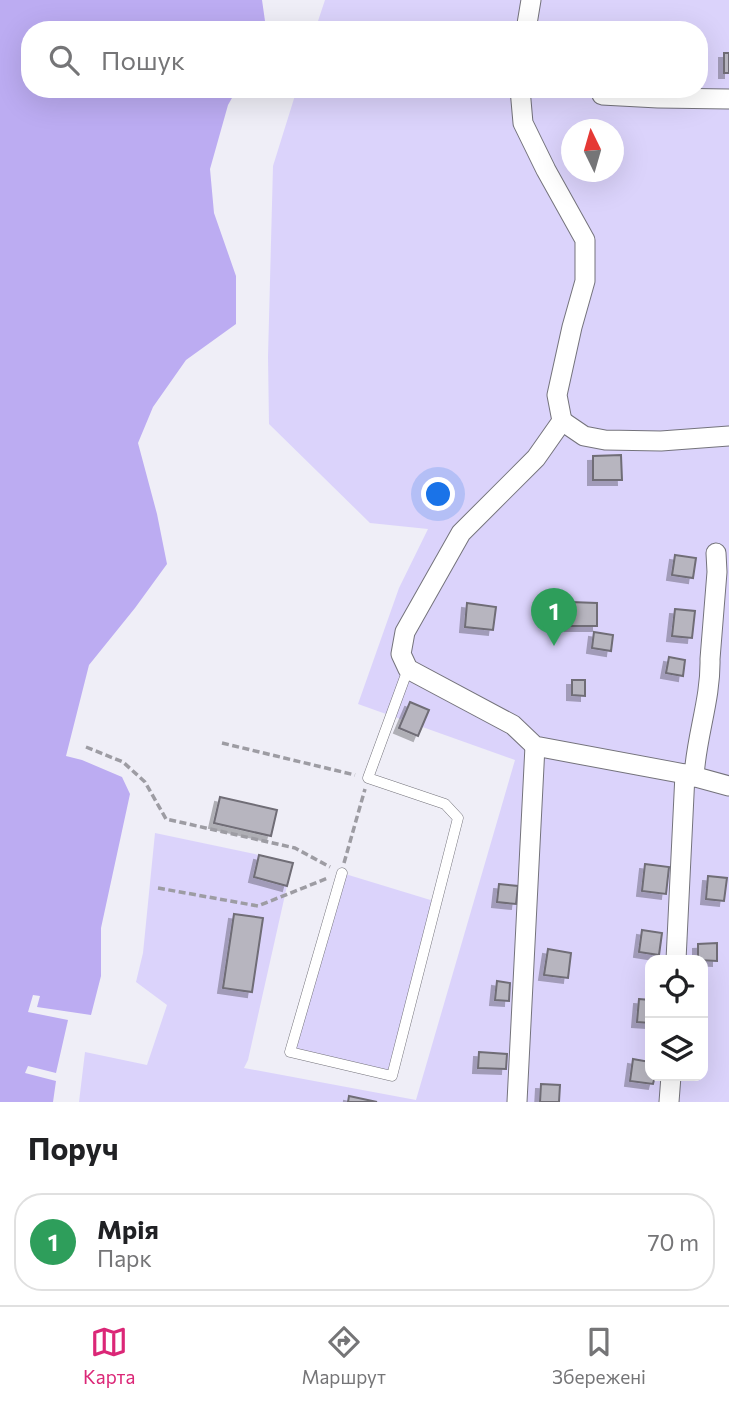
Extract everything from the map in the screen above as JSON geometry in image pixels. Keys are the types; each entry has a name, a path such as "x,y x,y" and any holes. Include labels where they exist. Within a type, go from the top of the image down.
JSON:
{"street":[{"path":"528,21 531,0"},
{"path":"521,98 523,123 585,240 585,281 557,395 562,421 584,436 605,440 661,441 729,436"},
{"path":"658,98 729,99"},
{"path":"562,421 536,458 461,533 405,632 401,654 408,669 513,725 535,746 729,786"},
{"path":"676,955 690,776 709,684 716,553"},
{"path":"517,1102 535,746"},
{"path":"669,1102 670,1081"}],"lane":[{"path":"342,873 290,1052 392,1076 458,818 445,804 368,778 408,669"}],"path":[{"path":"222,743 368,778 342,873"},
{"path":"86,747 123,762 145,782 166,819 295,848 342,873"},
{"path":"158,888 258,906 342,873"}],"shaded area":[{"path":"0,0 262,0 265,21 21,21 21,98 232,98 210,169 214,213 236,276 236,324 186,360 153,407 138,443 167,564 89,665 66,756 122,777 130,794 101,928 101,976 91,1015 37,1007 40,996 33,995 28,1012 68,1020 56,1073 28,1066 25,1073 56,1081 53,1102 0,1102"},
{"path":"325,0 729,0 729,1102 79,1102 85,1052 147,1065 167,1005 136,982 143,953 155,833 259,855 287,886 244,1068 416,1100 515,760 358,704 399,588 428,529 370,523 269,424 273,166 294,98 708,98 708,21 318,21"},
{"path":"342,873 437,902 392,1076 290,1052"}],"building":[{"path":"724,53 729,53 729,73 724,73"},
{"path":"621,455 622,480 593,480 593,456"},
{"path":"675,555 696,558 693,578 672,575"},
{"path":"570,602 597,603 597,626 570,626"},
{"path":"467,603 496,607 493,630 465,627"},
{"path":"675,609 695,611 692,638 672,636"},
{"path":"594,632 613,635 611,651 592,648"},
{"path":"669,657 685,660 683,676 666,673"},
{"path":"572,680 585,680 585,696 572,695"},
{"path":"410,702 429,710 418,736 399,728"},
{"path":"220,797 277,810 271,836 214,823"},
{"path":"259,855 293,863 287,886 254,877"},
{"path":"645,864 669,867 666,894 642,891"},
{"path":"708,876 727,878 724,901 706,899"},
{"path":"499,884 518,886 516,904 497,902"},
{"path":"234,914 263,918 252,992 223,988"},
{"path":"642,930 662,933 659,955 639,952"},
{"path":"717,943 717,961 708,961 708,955 698,955 698,944"},
{"path":"548,949 571,953 568,978 544,975"},
{"path":"497,981 510,983 509,1001 495,1000"},
{"path":"639,999 645,1000 645,1023 637,1022"},
{"path":"479,1052 507,1054 506,1069 478,1068"},
{"path":"633,1059 645,1061 645,1081 654,1081 653,1084 630,1081"},
{"path":"541,1084 560,1085 559,1102 540,1102"},
{"path":"349,1096 377,1102 348,1102"}],"place":[{"name":"Мрія","path":"554,646"}]}
